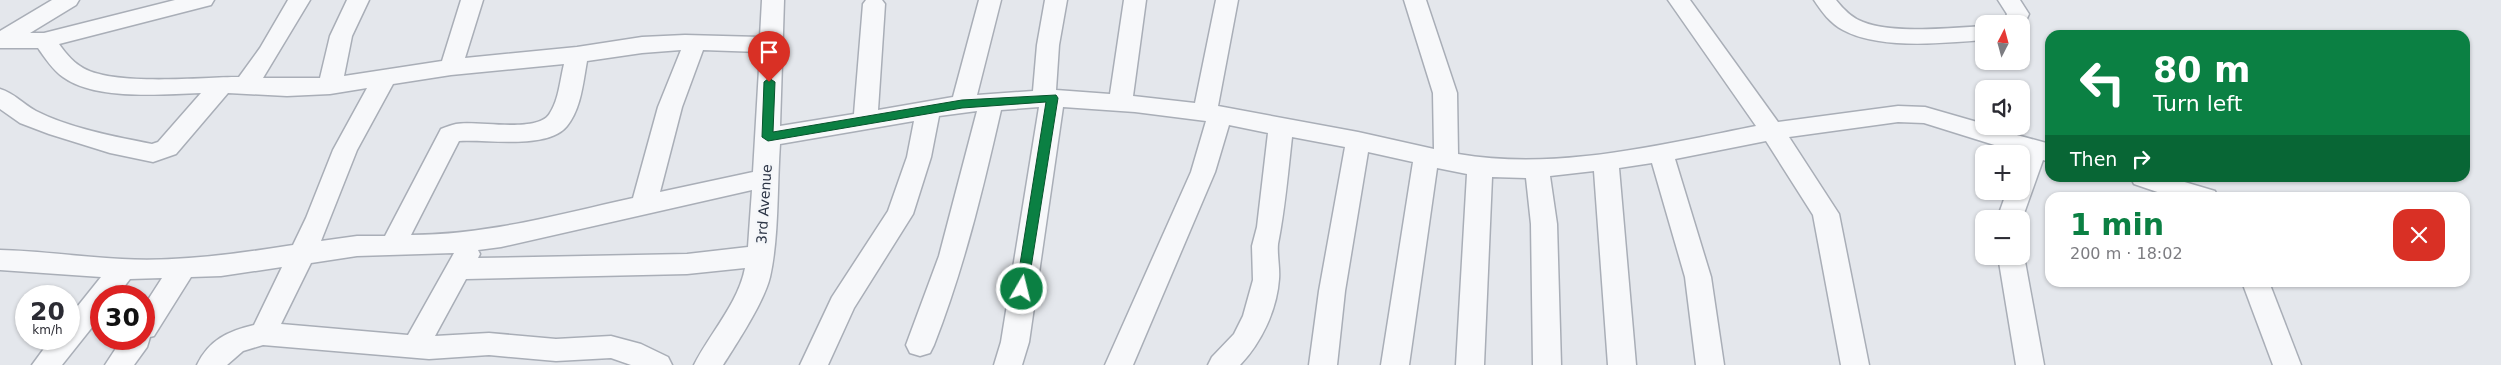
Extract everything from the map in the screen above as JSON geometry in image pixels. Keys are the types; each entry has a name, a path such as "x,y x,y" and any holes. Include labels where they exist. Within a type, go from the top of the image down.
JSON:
{"street":[{"path":"0,41 68,0"},
{"path":"0,41 44,40 203,0"},
{"path":"246,85 269,52 299,0"},
{"path":"330,86 341,36 358,0"},
{"path":"451,67 472,0"},
{"name":"3rd Avenue","path":"708,365 732,328 756,279 760,256 768,137 773,0"},
{"path":"962,104 990,0"},
{"path":"1008,365 1015,342 1048,98 1048,45 1056,0"},
{"path":"1120,103 1135,0"},
{"path":"1119,365 1203,172 1227,0"},
{"path":"1395,365 1436,159 1445,93 1415,0"},
{"path":"1679,0 1772,131 1826,214 1855,365"},
{"path":"1825,0 1847,22 1865,30 1905,34 1975,33"},
{"path":"2009,0 2018,15"},
{"path":"866,121 874,4"},
{"path":"44,40 54,54 72,72 99,83 128,86 246,85 287,88 330,86 451,67 576,55 642,45 695,42 770,45"},
{"path":"644,204 670,107 695,42"},
{"path":"394,244 452,133 537,131 553,126 561,117 576,55"},
{"path":"262,334 299,255 319,218 345,150 385,77"},
{"path":"0,97 28,117 58,128 110,144 155,153 167,148 221,86"},
{"path":"768,137 962,104 1048,98 1120,103 1212,114 1358,141 1480,167 1537,169 1660,153 1772,131 1857,118 1912,114 1925,116 2042,151 2030,171"},
{"path":"920,346 940,299 970,189 990,102"},
{"path":"814,365 842,305 866,264 900,214 919,157 928,111"},
{"path":"1222,365 1244,342 1257,316 1266,280 1265,246 1271,218 1281,127"},
{"path":"1323,365 1332,290 1358,141"},
{"path":"1660,153 1678,201 1698,277 1710,365"},
{"path":"1606,160 1622,365"},
{"path":"1470,365 1480,167"},
{"path":"1537,169 1544,224 1547,365"},
{"path":"0,260 40,261 123,269 221,266 357,246 394,244 443,245 501,237 765,178"},
{"path":"2156,182 2187,192"},
{"path":"415,347 474,241"},
{"path":"459,269 687,264 760,256"},
{"path":"2013,265 2030,365"},
{"path":"155,311 184,267"},
{"path":"80,323 123,269"},
{"path":"2258,287 2287,365"},
{"path":"210,365 230,343 262,334 415,347 454,348 489,344 556,350 611,346 631,352 658,365"},
{"path":"46,365 58,350"},
{"path":"119,365 129,350"}],"route":[{"path":"769,82 768,137 962,104 1052,98 1022,289"}]}
